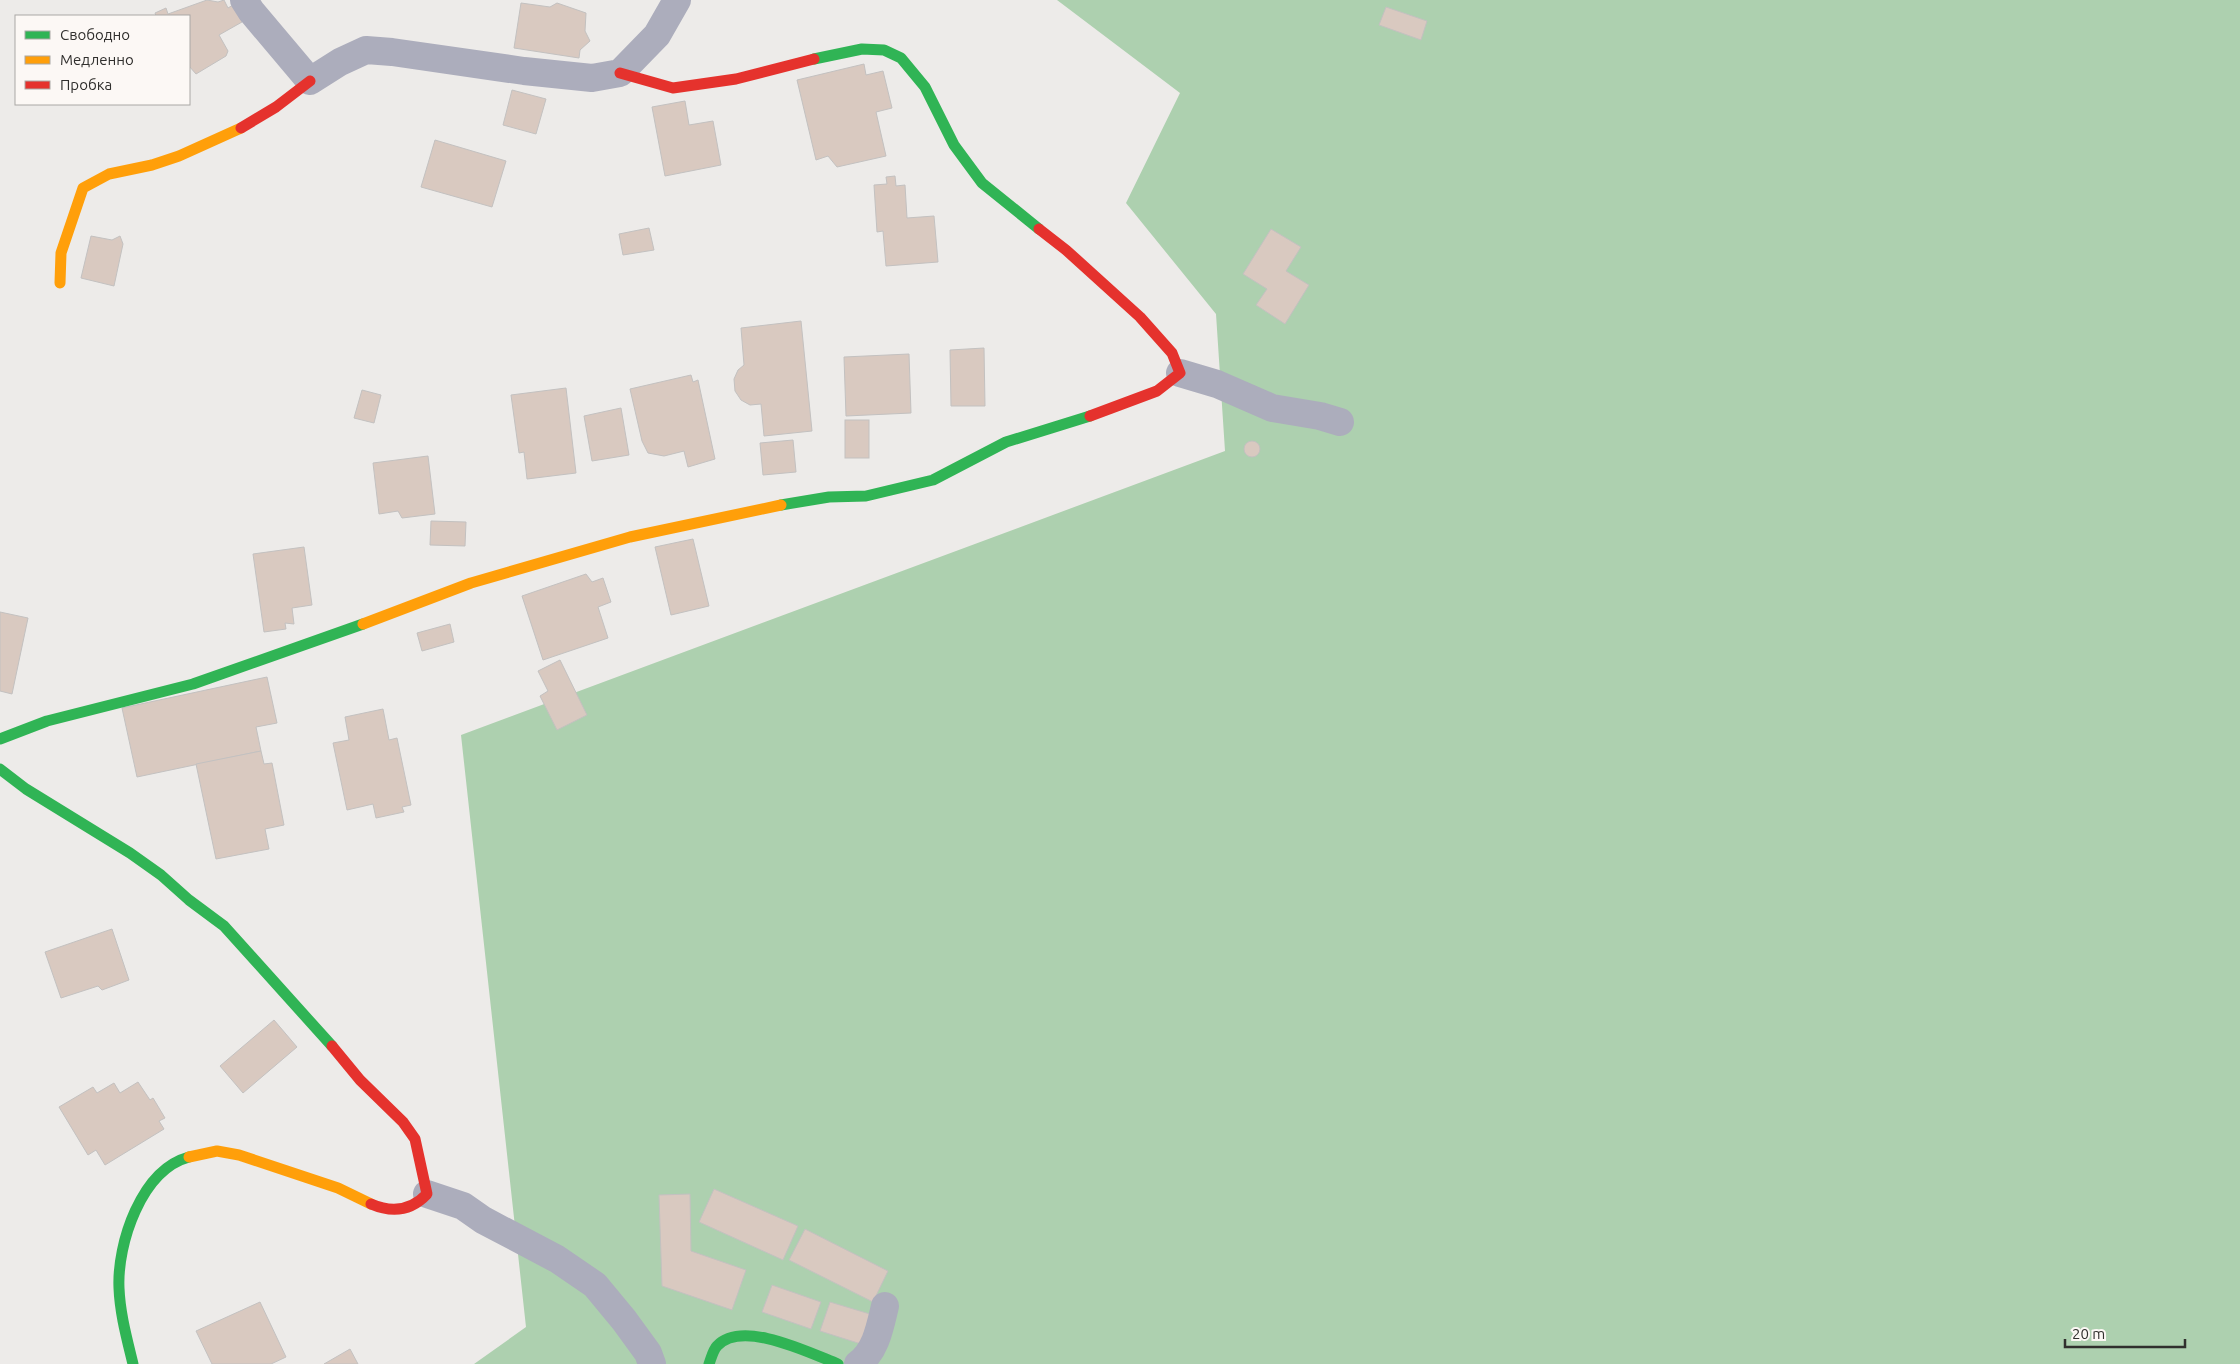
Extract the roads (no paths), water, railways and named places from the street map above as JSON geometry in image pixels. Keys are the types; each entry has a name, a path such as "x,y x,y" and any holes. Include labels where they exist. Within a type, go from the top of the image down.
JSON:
{"street":[{"path":"244,0 251,11 310,81"},
{"path":"673,88 653,72 647,58 677,0"},
{"path":"620,73 657,36"},
{"path":"60,283 61,253 82,188 103,176 157,163 192,150 252,122 288,100 310,81 340,62 366,50 592,78 620,73 673,88 736,79 815,58 862,49 884,50 901,58 925,87 954,145 982,182 1066,250 1140,317 1172,353 1180,373"},
{"path":"1180,373 1218,384 1272,408 1320,416 1340,422"},
{"path":"0,739 47,721 193,684 346,631 471,583 630,537 761,508 828,497 866,496 933,480 1006,442 1097,414 1158,391 1180,373"},
{"path":"0,769 26,789 130,853 161,875 189,900 224,926 360,1080 403,1122 415,1139 427,1194"},
{"path":"133,1364 120,1307 119,1278 125,1243 138,1204 146,1190 179,1160 196,1154 218,1151 257,1161 338,1188 386,1209 405,1209 416,1206 427,1194"},
{"path":"427,1194 463,1206 483,1220 557,1259 595,1285 648,1353 652,1364"},
{"path":"858,1364 868,1357 878,1336 885,1306"},
{"path":"709,1364 711,1352 728,1337 756,1335 838,1364"}]}
